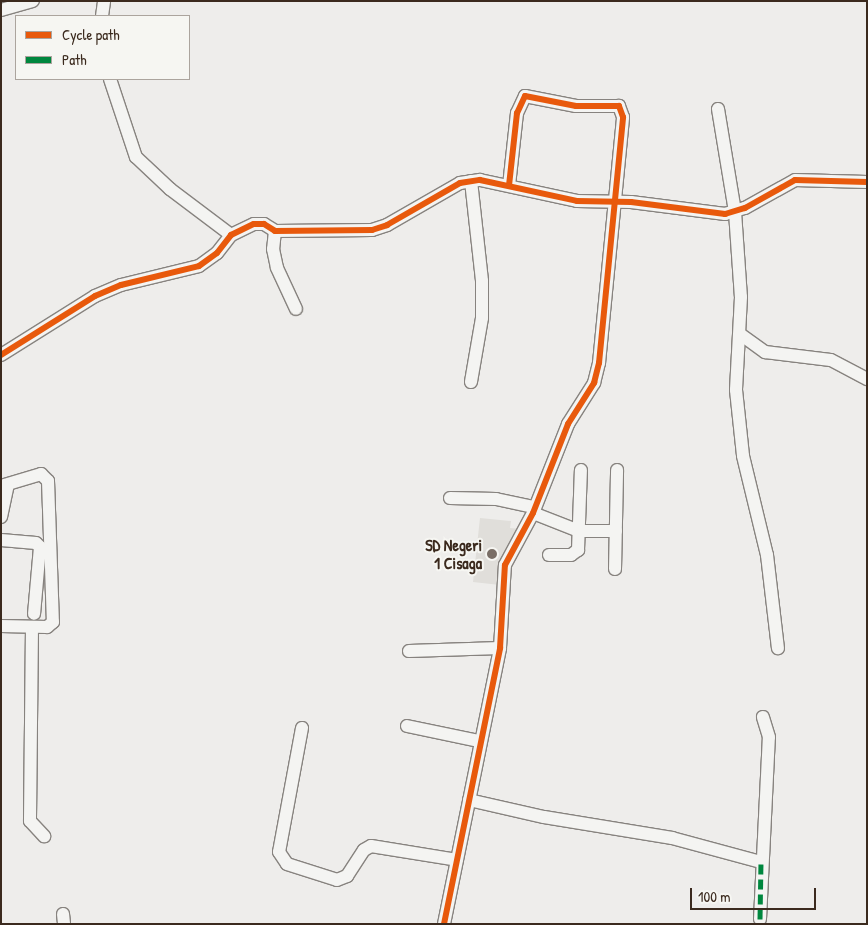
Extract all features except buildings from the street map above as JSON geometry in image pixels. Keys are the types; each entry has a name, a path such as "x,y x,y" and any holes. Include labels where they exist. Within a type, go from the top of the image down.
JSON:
{"street":[{"path":"1,10 33,1"},
{"path":"102,15 104,1"},
{"path":"110,80 136,157 170,189 231,235"},
{"path":"444,924 479,741 500,648 504,570 534,510 568,424 594,383 623,117 615,104 576,106 526,96 517,113 509,185"},
{"path":"718,109 735,212 740,334 736,390 743,456 767,555 778,648"},
{"path":"1,355 95,296 121,285 199,266 217,253 231,235 254,224 264,224 275,232 379,228 460,183 471,181 509,185 577,201 613,201 704,214 735,212 795,180 867,182"},
{"path":"471,181 482,281 482,318 471,382"},
{"path":"275,232 273,249 277,268 296,309"},
{"path":"740,334 765,352 831,360 867,379"},
{"path":"549,555 577,552 581,470"},
{"path":"616,569 617,470"},
{"path":"1,516 5,486 41,474 48,481 53,622 47,627 1,626"},
{"path":"450,498 496,499 534,510 579,531 616,531"},
{"path":"1,540 36,543 40,547 34,614"},
{"path":"32,627 30,821 44,836"},
{"path":"409,651 500,648"},
{"path":"760,920 761,862 769,737 763,718"},
{"path":"407,726 479,741"},
{"path":"302,728 279,852 287,864 337,880 347,876 364,850 371,846 457,860"},
{"path":"469,800 544,817 672,838 761,862"}],"shaded area":[{"name":"SD Negeri 1 Cisaga","path":"480,518 511,521 510,528 520,529 500,585 473,582"}],"marked path":[{"path":"760,919 761,862"}],"cycle path":[{"path":"444,924 500,648 505,565 533,513 568,424 594,383 599,363 623,117 619,106 576,106 525,96 517,113 509,185"},
{"path":"1,355 95,296 121,285 199,266 217,253 231,235 254,224 264,224 275,231 372,230 387,225 460,183 480,180 577,201 631,202 725,214 745,208 795,180 867,182"}],"place":[{"name":"SD Negeri 1 Cisaga","path":"492,554"}]}
